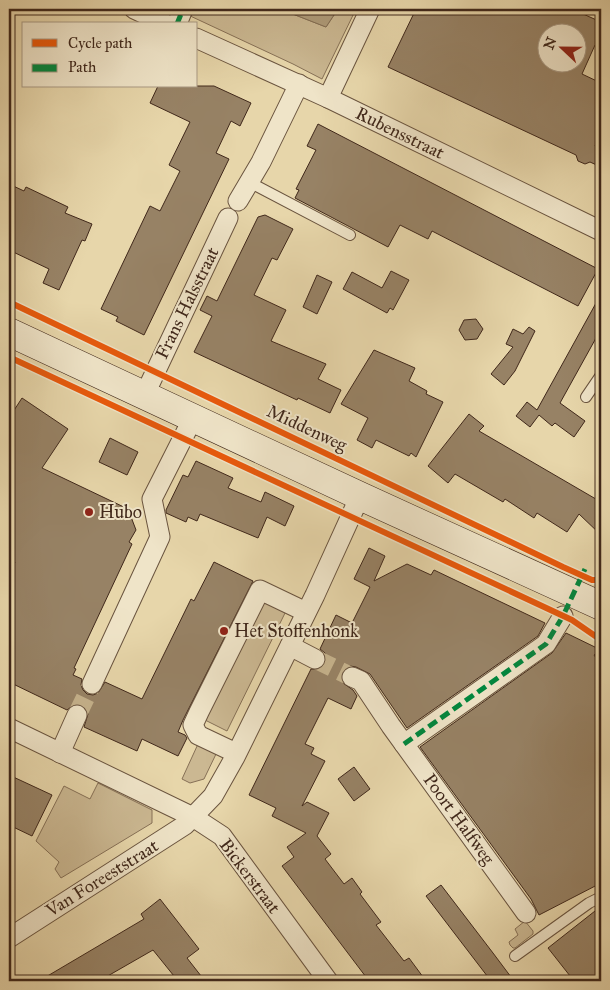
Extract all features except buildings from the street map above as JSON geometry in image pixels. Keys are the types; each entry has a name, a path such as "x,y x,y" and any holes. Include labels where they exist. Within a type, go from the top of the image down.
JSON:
{"street":[{"path":"134,9 162,22"},
{"path":"178,22 184,9"},
{"path":"328,98 370,9"},
{"name":"Rubensstraat","path":"198,39 299,84 601,231"},
{"path":"238,201 261,162 299,84"},
{"name":"Frans Halsstraat","path":"144,396 228,218"},
{"path":"9,332 601,606"},
{"path":"92,684 160,537 152,499 193,418"},
{"path":"193,817 213,796 236,753 306,612 360,496"},
{"path":"236,753 201,737 195,732 194,721 260,590 306,612"},
{"path":"404,744 546,644 563,616"},
{"path":"291,643 318,657"},
{"name":"Poort Halfweg","path":"352,677 361,681 391,726 526,913"},
{"path":"60,753 77,715"},
{"name":"Bickerstraat","path":"9,728 193,817 222,836 328,981"},
{"name":"Van Foreeststraat","path":"9,938 158,843 185,825 193,817"}],"lane":[{"path":"248,182 350,234"},
{"path":"586,397 601,375"},
{"path":"515,956 589,903 601,897"}],"shaded area":[{"path":"188,9 280,9 326,27 338,9 356,9 322,79 186,14"},
{"path":"280,9 338,9 326,27"},
{"path":"263,597 287,609 227,731 203,719"},
{"path":"198,744 217,752 204,779 190,783 182,779"},
{"path":"98,783 152,810 152,823 61,878 55,869 59,862 36,841 64,786 90,799"},
{"path":"525,921 533,931 533,934 513,948 509,942 518,935 515,929"}],"tunnel":[{"path":"315,659 352,677"},
{"path":"77,715 92,684"}],"marked path":[{"path":"178,22 183,9"},
{"path":"404,744 546,644 563,616 585,569"}],"cycle path":[{"name":"Middenweg","path":"9,302 563,567 592,580 601,580"},
{"path":"9,357 572,620 601,640"}],"place":[{"name":"Hubo","path":"89,512"},
{"name":"Het Stoffenhonk","path":"224,631"}]}
